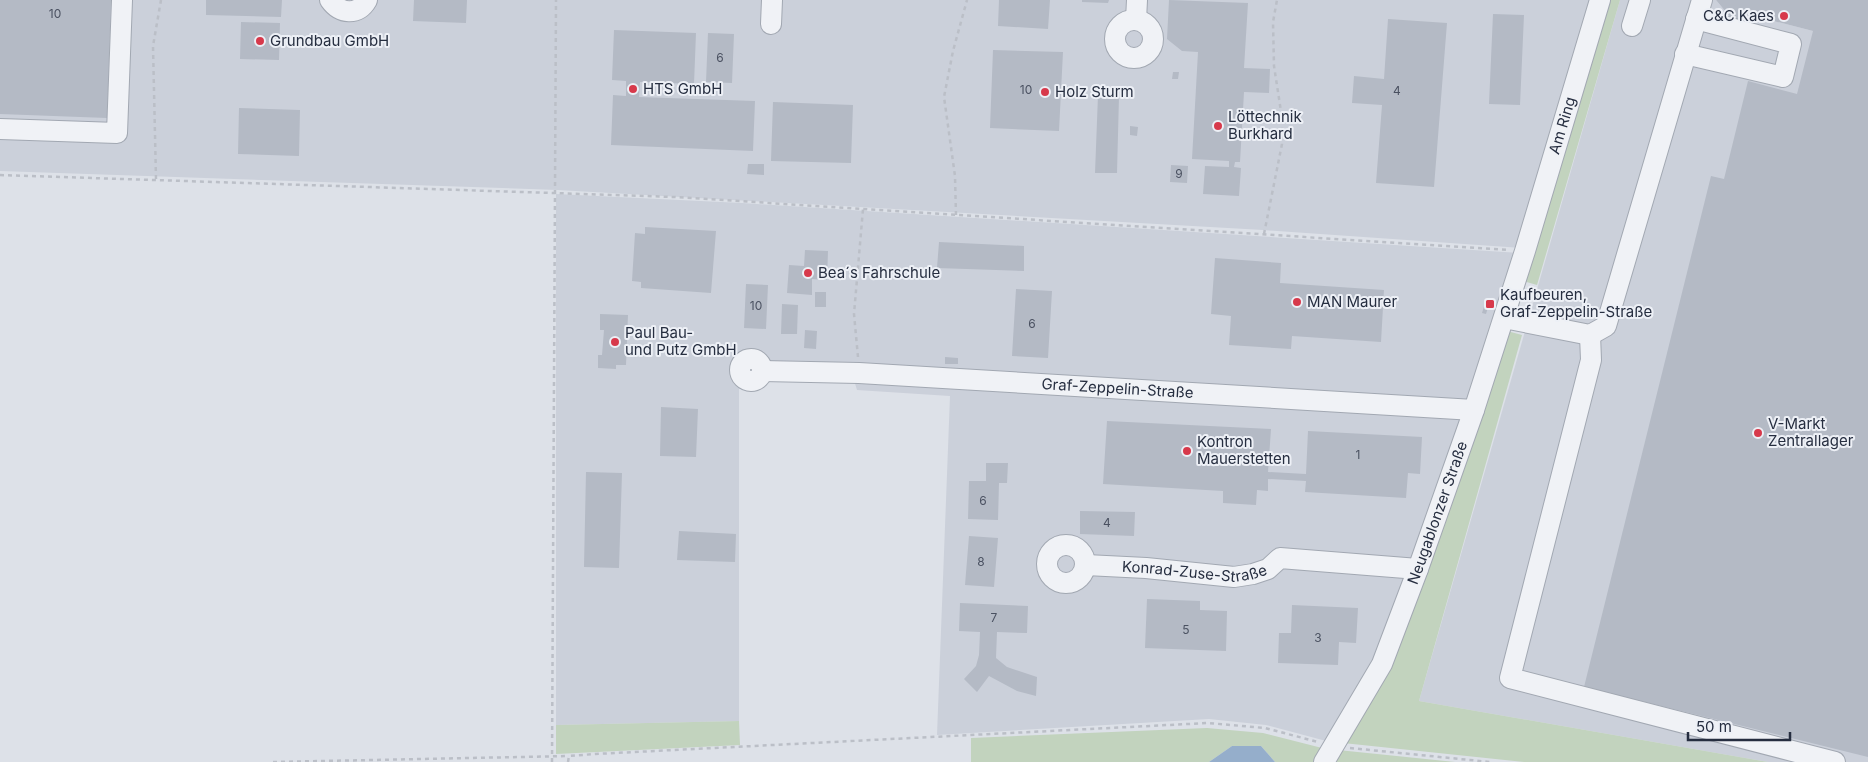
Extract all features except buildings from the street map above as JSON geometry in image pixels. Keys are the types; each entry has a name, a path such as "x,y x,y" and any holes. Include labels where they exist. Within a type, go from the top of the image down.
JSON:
{"street":[{"path":"0,129 117,133 122,0"},
{"path":"330,0 335,6 346,12 359,9 367,0"},
{"path":"771,24 772,0"},
{"path":"1136,20 1137,0"},
{"name":"Am Ring","path":"1525,251 1600,0"},
{"path":"1632,26 1640,0"},
{"path":"1504,318 1590,335 1606,326 1702,0"},
{"path":"1685,54 1782,77 1791,44 1696,19"},
{"name":"Neugablonzer Straße","path":"1329,754 1382,664 1474,410 1525,251"},
{"path":"1590,335 1590,360 1510,678 1835,762"},
{"name":"Graf-Zeppelin-Straße","path":"762,371 859,373 1474,410"},
{"name":"Konrad-Zuse-Straße","path":"1086,566 1146,568 1234,577 1268,569 1280,558 1418,569"}],"path":[{"path":"156,179 153,46 161,0"},
{"path":"552,762 556,0"},
{"path":"956,215 955,176 944,97 953,51 967,0"},
{"path":"1264,234 1282,144 1282,118 1274,66 1273,22 1277,0"},
{"path":"0,175 675,196 1525,251"},
{"path":"859,373 854,314 863,209"},
{"path":"273,762 552,757 1208,723 1265,728 1329,754 1490,762"},
{"path":"568,762 569,756"}],"shaded area":[{"path":"0,0 1596,0 1522,248 1263,230 558,190 0,171"},
{"path":"1620,0 1716,0 1730,17 1744,21 1746,14 1813,31 1868,0 1868,762 1768,762 1419,701"},
{"path":"556,194 742,203 1520,253 1376,663 1330,742 1266,725 1209,719 937,735 950,396 857,390 853,377 767,373 758,389 739,389 739,721 556,725"}],"green space":[{"path":"1604,0 1620,0 1537,285 1523,281"},
{"path":"1507,331 1522,335 1419,701 1768,762 1524,762 1343,743"},
{"path":"739,721 740,745 556,754 556,725"},
{"path":"1207,728 1263,733 1326,749 1318,762 1275,762 1261,746 1232,746 1209,762 971,762 971,738"},
{"path":"1338,750 1455,762 1330,762"}],"water":[{"path":"1232,746 1261,746 1275,762 1209,762"}],"place":[{"name":"C&C Kaes","path":"1784,16"},
{"name":"Grundbau GmbH","path":"260,41"},
{"name":"HTS GmbH","path":"633,89"},
{"name":"Holz Sturm","path":"1045,92"},
{"name":"Löttechnik Burkhard","path":"1218,126"},
{"name":"Bea´s Fahrschule","path":"808,273"},
{"name":"MAN Maurer","path":"1297,302"},
{"name":"Kaufbeuren, Graf-Zeppelin-Straße","path":"1490,304"},
{"name":"Paul Bau- und Putz GmbH","path":"615,342"},
{"name":"V-Markt Zentrallager","path":"1758,433"},
{"name":"Kontron Mauerstetten","path":"1187,451"}]}
